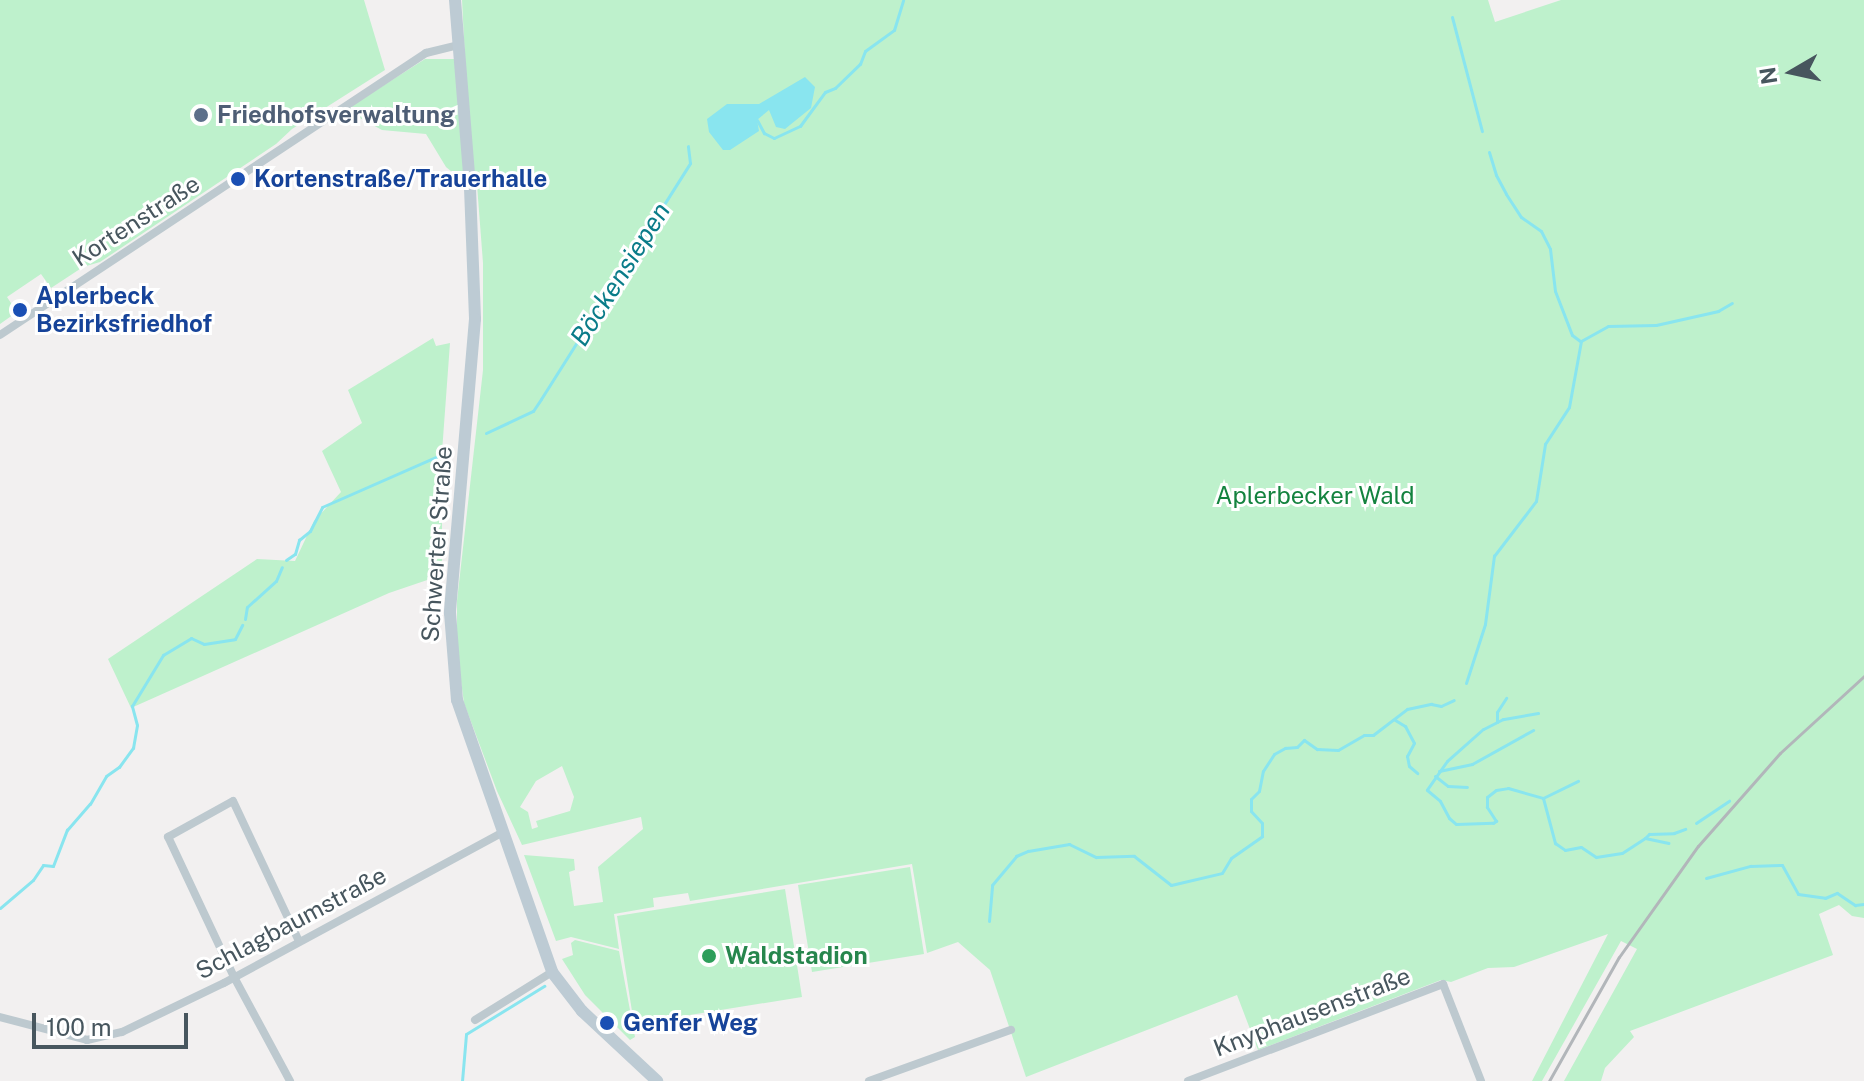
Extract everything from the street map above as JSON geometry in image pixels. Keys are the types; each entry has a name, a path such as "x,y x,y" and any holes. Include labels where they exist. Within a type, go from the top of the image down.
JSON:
{"street":[{"name":"Schwerter Straße","path":"455,0 470,188 475,319 450,641 457,700 552,972 582,1011 657,1081"},
{"name":"Kortenstraße","path":"0,335 426,53 457,45"},
{"path":"290,1081 234,977 168,837 233,801 299,941"},
{"name":"Schlagbaumstraße","path":"0,1017 87,1040 104,1038 234,977 503,832"},
{"path":"475,1020 552,972"},
{"name":"Knyphausenstraße","path":"1188,1081 1443,984 1481,1081"},
{"path":"869,1081 1011,1030"}],"green space":[{"path":"0,0 364,0 385,70 292,129 276,144 100,262 83,267 51,288 41,274 7,297 17,312 0,324"},
{"name":"Aplerbecker Wald","path":"462,0 1488,0 1495,22 1561,0 1864,0 1864,918 1852,916 1839,905 1819,914 1833,955 1630,1031 1634,1037 1605,1068 1601,1081 1564,1081 1637,949 1621,941 1542,1081 1532,1081 1608,934 1514,967 1488,968 1451,982 1441,980 1258,1050 1237,995 1026,1077 990,970 958,942 927,953 912,864 690,901 688,893 653,898 654,907 614,914 619,949 571,937 556,941 524,855 574,859 575,870 569,872 574,906 603,902 598,867 643,829 641,817 522,845 497,791 464,703 457,652 457,601 483,370 483,263 477,185 459,178 446,167 426,134 382,130 345,110 425,59 465,59","holes":["562,766 574,797 570,811 536,821 538,827 532,829 528,812 520,807 536,781"]},
{"path":"433,338 436,346 450,343 442,452 442,575 389,593 131,708 108,659 257,559 295,561 314,521 341,492 322,451 362,423 348,390"},
{"path":"910,867 924,954 812,972 798,885"},
{"name":"Waldstadion","path":"785,889 802,997 634,1024 617,916"},
{"path":"575,940 619,951 635,1037 630,1040 585,995 562,959 573,955 571,943"}],"water":[{"path":"805,77 815,87 811,108 785,129 776,127 769,110 757,120 759,131 730,150 723,150 709,132 707,119 727,104 759,104"}],"waterway":[{"name":"Böckensiepen","path":"757,120 764,133 774,138 800,126 825,92 835,88 860,64 865,51 894,30 903,0"},
{"path":"1452,17 1482,131"},
{"name":"Böckensiepen","path":"486,433 533,411 690,163 688,146"},
{"path":"1489,152 1506,194 1521,217 1541,231 1550,249 1555,291 1572,335 1580,341"},
{"path":"1466,683 1485,624 1494,556 1536,501 1545,444 1569,407 1581,341 1608,326 1656,325 1718,311 1732,303"},
{"name":"Böckensiepen","path":"286,560 295,554 299,540 310,531 322,507 443,454"},
{"name":"Böckensiepen","path":"245,619 247,607 276,581 282,567"},
{"name":"Böckensiepen","path":"0,908 33,880 43,865 53,866 67,830 90,804 106,776 119,767 133,748 137,725 132,706 163,655 191,638 204,644 235,639 242,625"},
{"path":"1497,722 1497,712 1506,698"},
{"path":"989,921 992,885 1016,856 1028,851 1069,844 1096,857 1134,856 1171,885 1222,873 1231,858 1262,836 1262,823 1251,811 1251,799 1259,791 1263,771 1274,754 1285,748 1297,747 1304,740 1317,749 1338,750 1364,735 1373,735 1407,709 1431,704 1441,706 1454,700"},
{"path":"1538,713 1503,719 1483,729 1447,761 1427,790 1440,801 1449,818 1456,824 1493,823 1496,821 1487,807 1487,797 1496,790 1508,788 1543,798 1555,843 1565,850 1581,847 1596,857 1622,853 1645,838 1668,843"},
{"path":"1395,720 1405,726 1414,743 1407,756 1409,766 1417,773"},
{"path":"1439,771 1472,764 1533,730"},
{"path":"1435,776 1448,786 1467,787"},
{"path":"1543,798 1578,781"},
{"path":"1696,823 1729,801"},
{"path":"1645,838 1649,834 1674,833 1685,829"},
{"path":"1706,878 1750,866 1782,865 1798,894 1825,898 1837,893 1855,905 1864,904"},
{"path":"462,1081 466,1034 544,986"}],"railway":[{"path":"1549,1081 1619,957 1698,846 1780,753 1864,676"}],"place":[{"name":"Friedhofsverwaltung","path":"201,115"},
{"name":"Kortenstraße/Trauerhalle","path":"238,179"},
{"name":"Aplerbeck Bezirksfriedhof","path":"20,310"},
{"name":"Waldstadion","path":"709,956"},
{"name":"Genfer Weg","path":"607,1023"}]}
